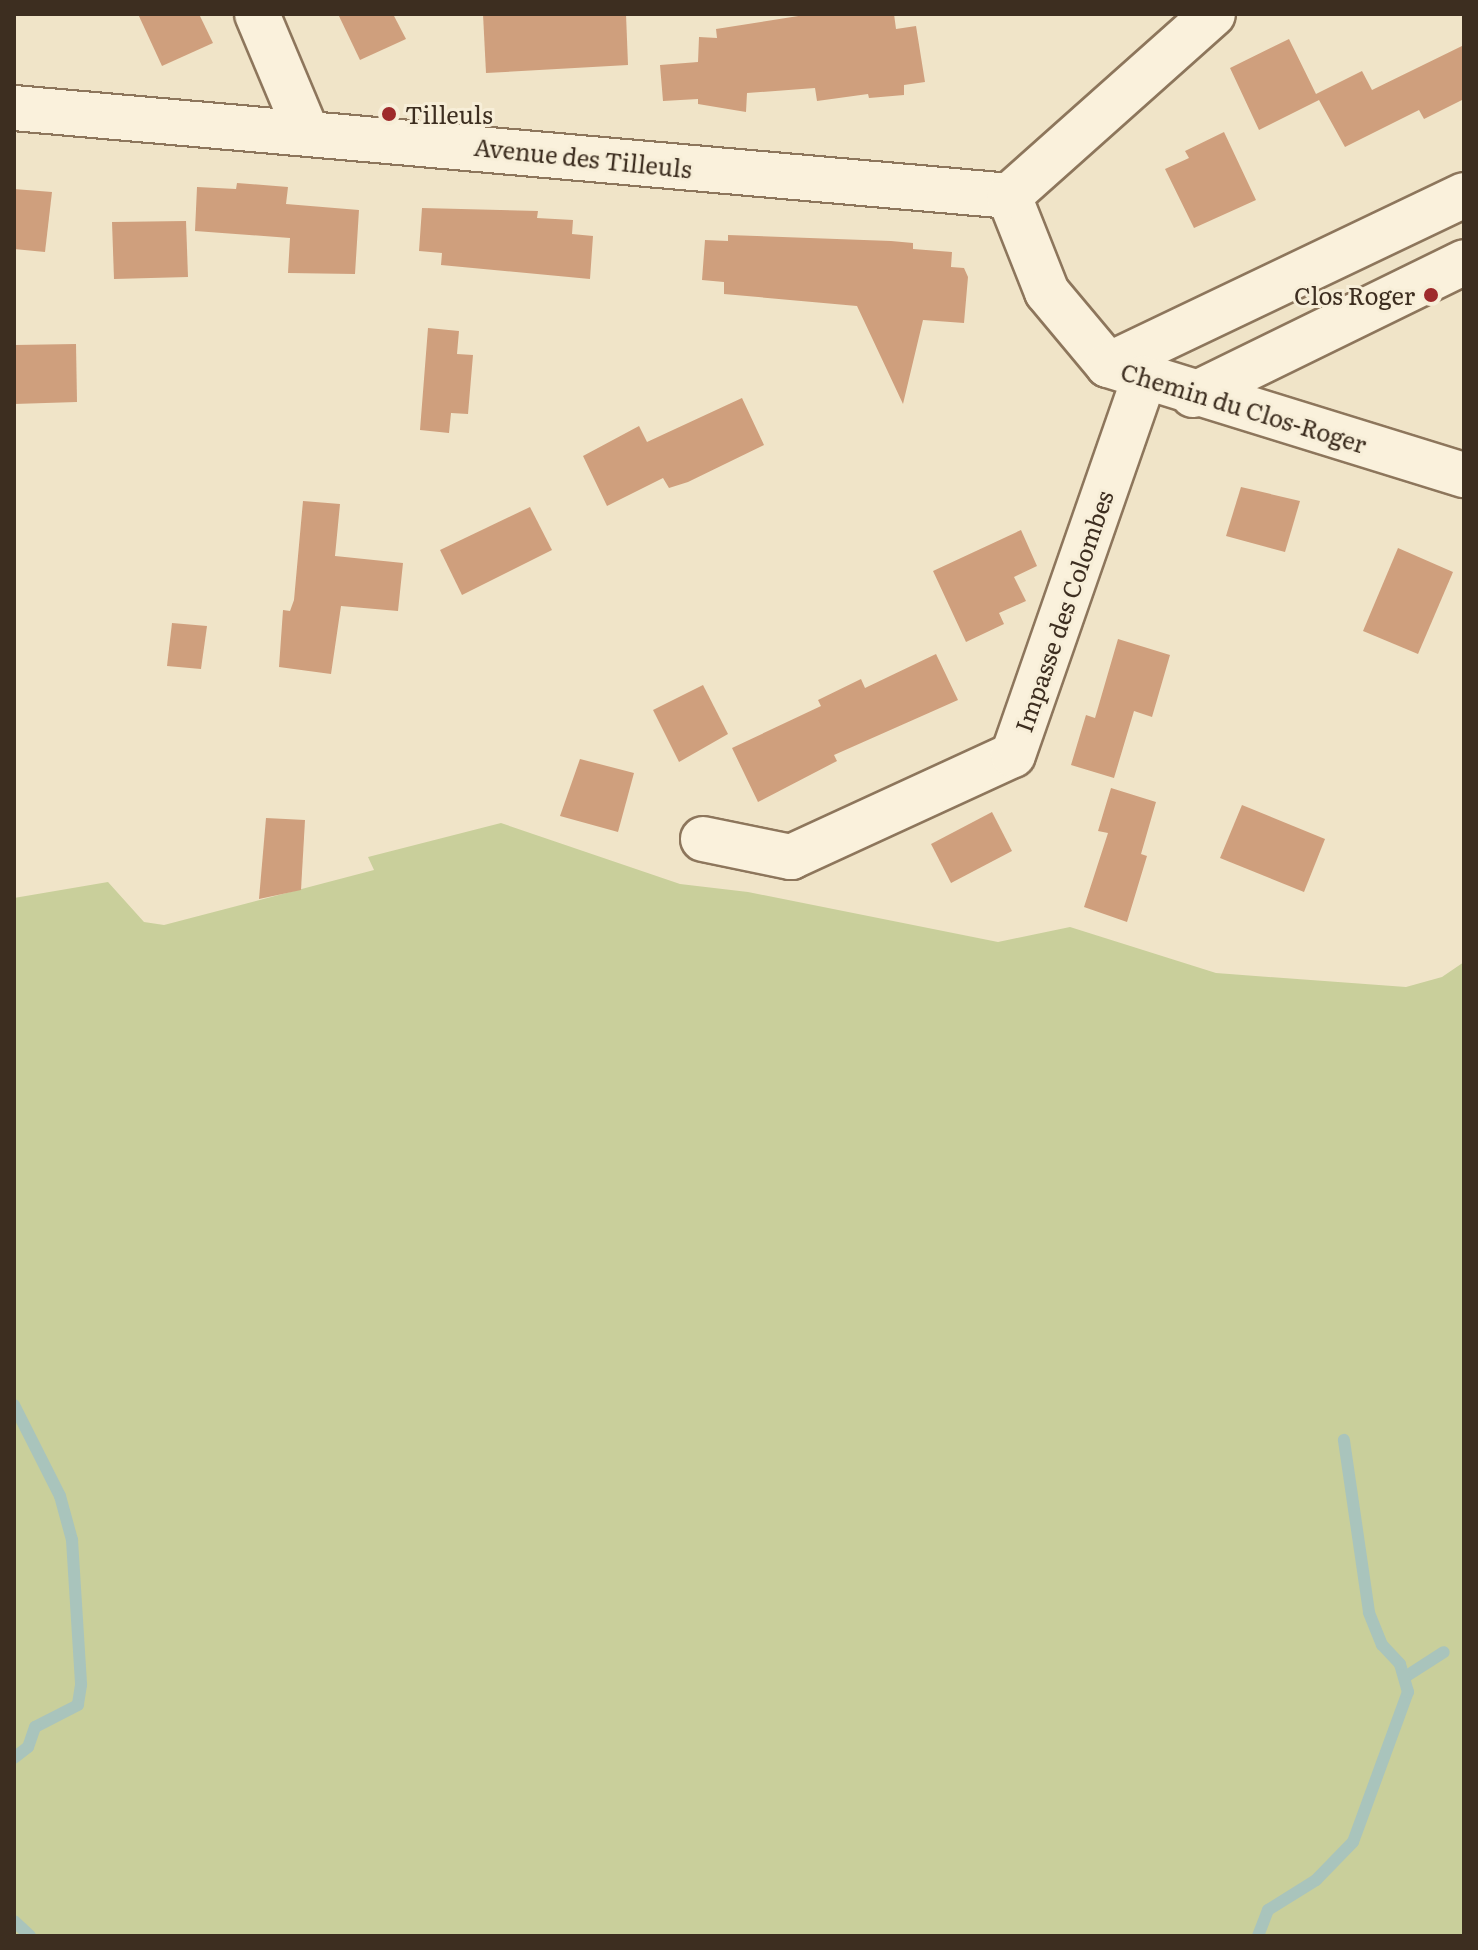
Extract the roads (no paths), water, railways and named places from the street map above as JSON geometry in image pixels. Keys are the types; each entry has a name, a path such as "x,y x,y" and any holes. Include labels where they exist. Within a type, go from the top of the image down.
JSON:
{"street":[{"path":"257,14 307,133"},
{"path":"1009,196 1213,14"},
{"name":"Avenue des Tilleuls","path":"14,108 1009,196"},
{"path":"1126,372 1464,195"},
{"name":"Chemin du Clos-Roger","path":"1009,196 1047,292 1126,372 1193,395 1464,475"},
{"path":"1193,395 1464,262"},
{"name":"Impasse des Colombes","path":"703,839 791,857 1013,755 1126,372"}],"waterway":[{"path":"14,1405 60,1496 72,1540 81,1685 78,1705 35,1727 28,1747 14,1758"},
{"path":"1258,1936 1268,1910 1316,1880 1353,1842 1408,1692 1400,1664 1382,1645 1369,1612 1344,1440"},
{"path":"1405,1677 1444,1652"},
{"path":"14,1921 30,1936"}],"place":[{"name":"Tilleuls","path":"389,114"},
{"name":"Clos Roger","path":"1431,295"}]}
